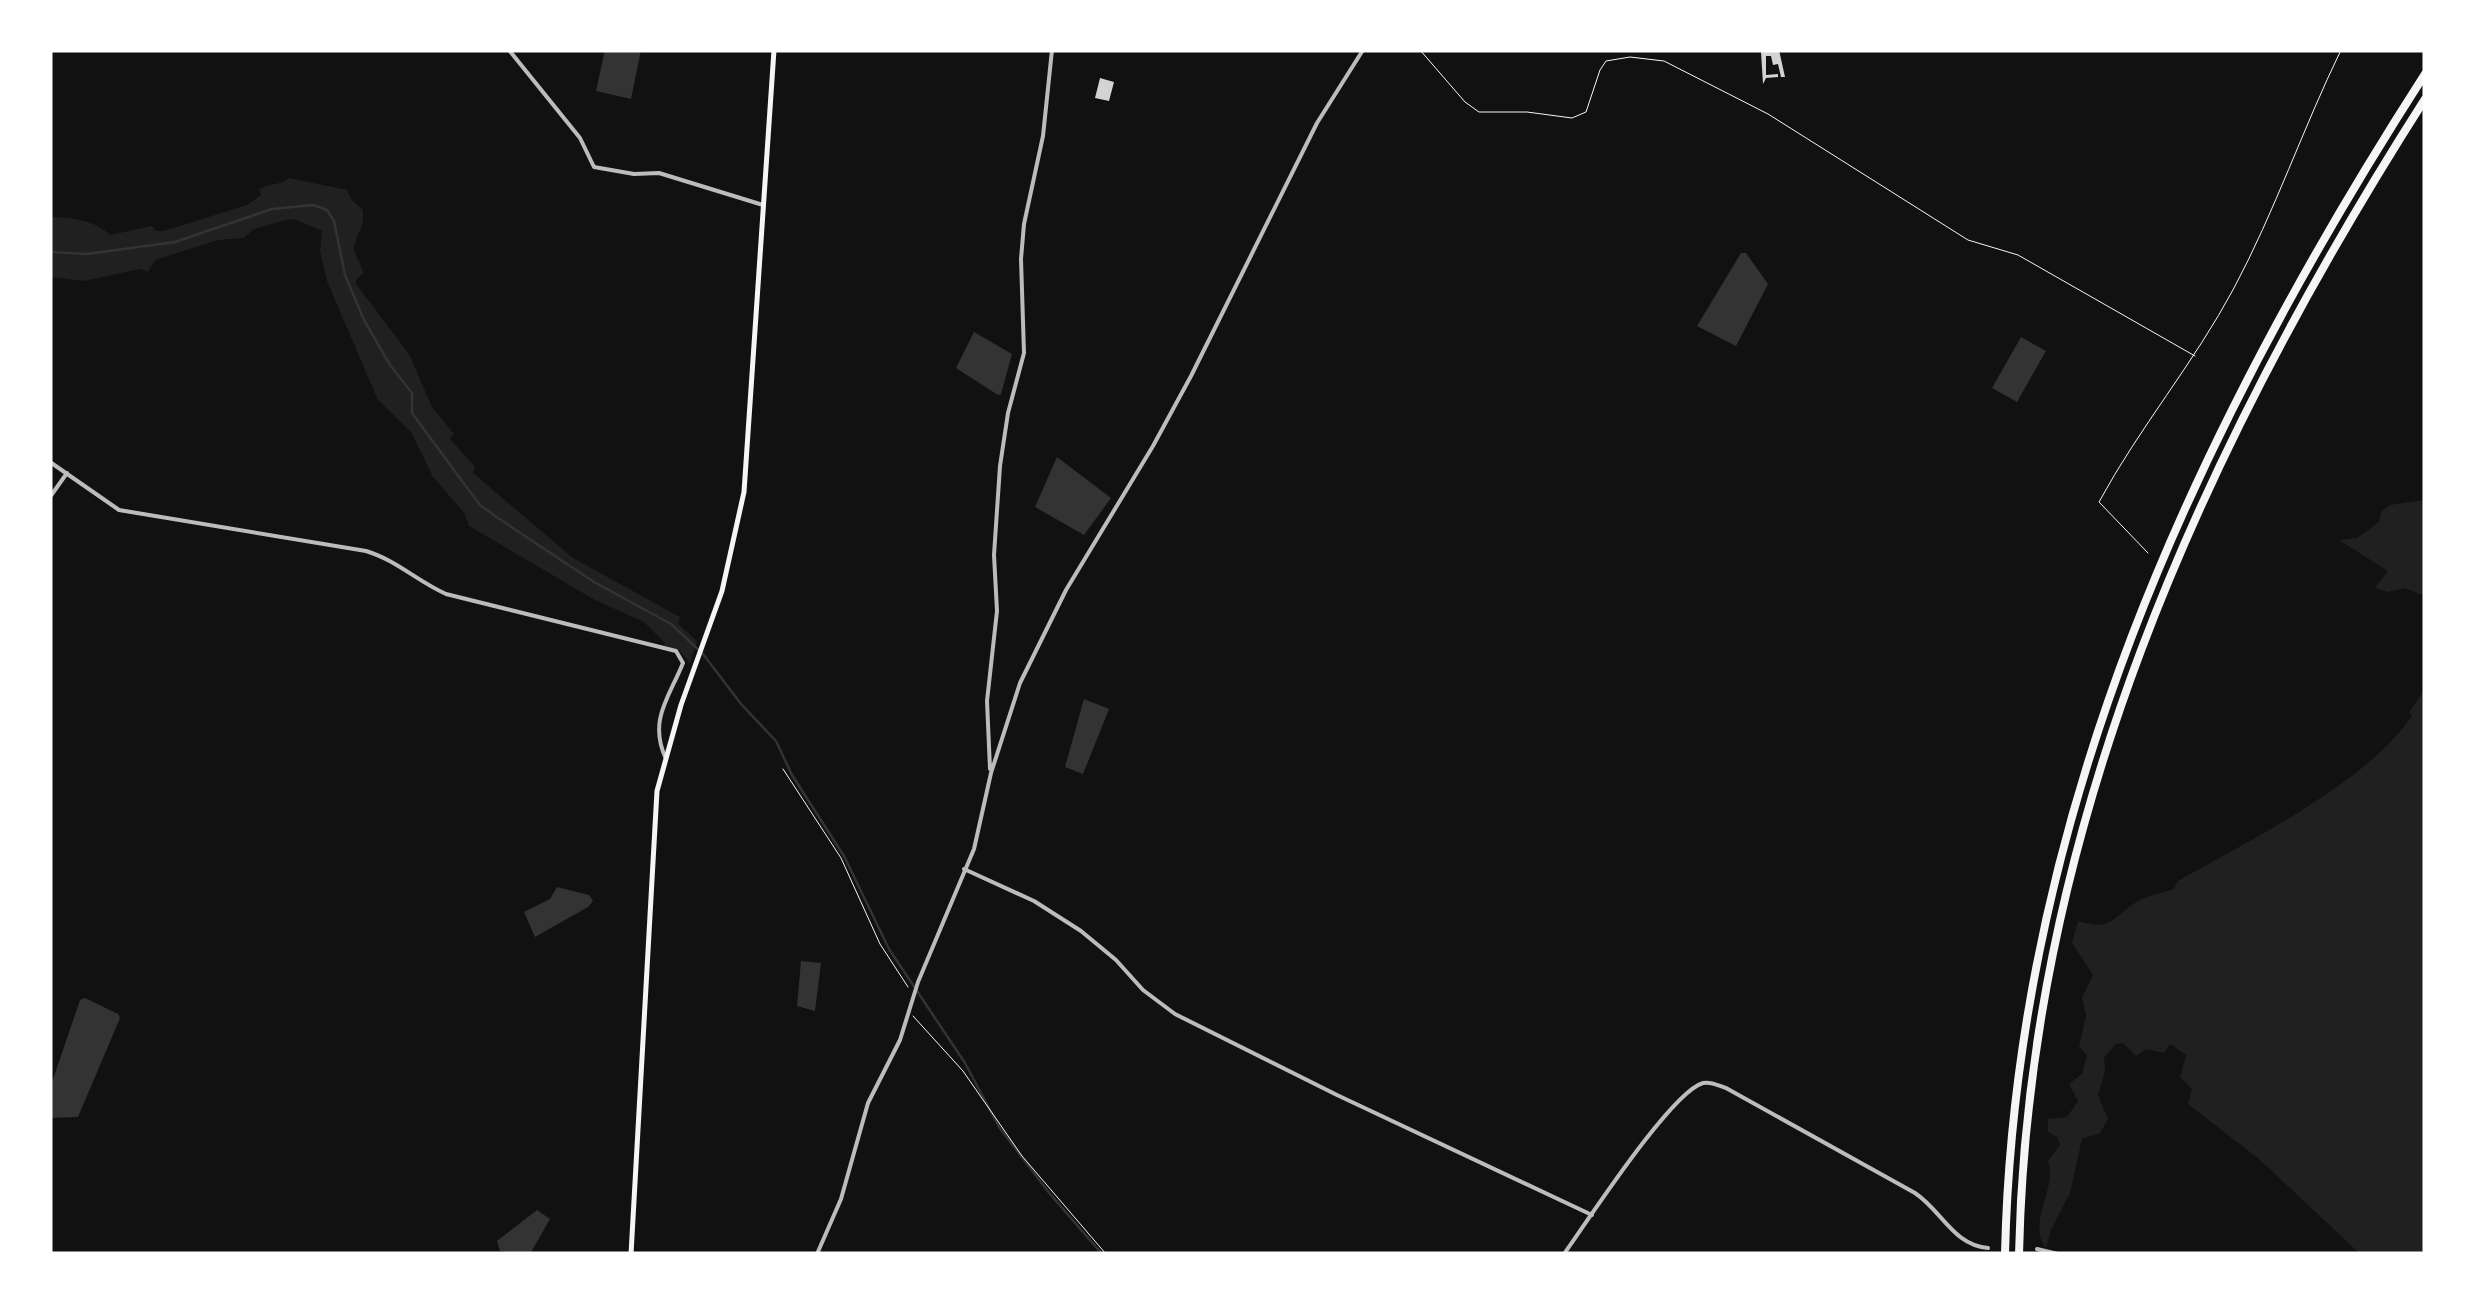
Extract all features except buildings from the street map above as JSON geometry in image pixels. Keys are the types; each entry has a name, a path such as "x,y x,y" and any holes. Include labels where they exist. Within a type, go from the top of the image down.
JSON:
{"highway":[{"path":"2005,1254 2013,1128 2032,986 2068,828 2106,702 2164,551 2240,391 2304,271 2425,74"},
{"path":"2019,1254 2028,1113 2055,938 2082,829 2134,666 2167,579 2252,397 2329,257 2425,99"}],"main road":[{"path":"631,1254 657,791 722,591 744,492 774,50"}],"street":[{"path":"509,50 580,138 594,167 634,174 659,173 764,206"},
{"path":"991,773 987,701 997,611 994,554 1000,466 1008,413 1024,352 1024,224 1043,136 1052,50"},
{"path":"817,1254 842,1198 872,1094 900,1040 914,994 974,849 991,773 1020,683 1040,639 1153,446 1317,124 1363,50"},
{"path":"50,462 119,510 366,550 384,556 446,594 676,651 682,664 667,694 658,729 666,759"},
{"path":"50,497 66,473"},
{"path":"964,869 1034,901 1081,931 1116,960 1143,990 1176,1014 1592,1215"},
{"path":"1564,1254 1627,1163 1658,1126 1694,1089 1710,1083 1726,1088 1915,1193 1966,1243 1988,1248"},
{"path":"2037,1249 2058,1254"}],"path":[{"path":"1420,50 1465,102 1479,112 1527,112 1572,118 1586,112 1606,61 1630,57 1664,60 1768,114 1968,240 2028,260 2195,356"},
{"path":"2148,553 2099,502 2195,356 2235,286 2341,50"},
{"path":"783,769 841,858 880,944 914,994"},
{"path":"910,1014 946,1050 1022,1156 1106,1254"}],"shaded area":[{"path":"605,50 641,50 631,99 596,91"},
{"path":"289,178 347,190 363,210 363,222 353,248 364,273 356,284 409,354 432,407 454,434 450,439 475,467 473,473 573,558 680,617 678,624 697,641 690,663 679,650 665,646 644,622 595,600 469,526 465,514 433,477 411,432 378,400 327,281 320,251 322,231 294,219 286,220 254,229 243,238 218,240 155,260 148,272 140,269 84,281 50,277 50,217 82,220 110,235 152,226 156,231 164,231 247,205 261,195 259,189"},
{"path":"1741,253 1746,253 1768,284 1736,346 1697,326"},
{"path":"974,332 1012,354 1001,394 956,368"},
{"path":"2021,337 2046,351 2017,402 1992,388"},
{"path":"1057,457 1111,498 1084,535 1035,507"},
{"path":"2425,500 2425,596 2405,588 2388,592 2375,588 2388,571 2339,540 2357,538 2379,522 2381,512 2390,505"},
{"path":"2425,689 2425,1254 2356,1254 2259,1159 2188,1104 2192,1089 2180,1077 2186,1055 2170,1044 2164,1053 2146,1049 2136,1056 2123,1043 2116,1044 2104,1058 2105,1072 2098,1095 2108,1119 2100,1133 2082,1139 2070,1193 2046,1248 2039,1228 2040,1217 2049,1182 2048,1161 2060,1145 2057,1137 2048,1132 2048,1119 2067,1117 2078,1101 2069,1084 2082,1074 2087,1055 2079,1047 2086,1015 2082,998 2093,975 2072,943 2078,921 2097,925 2110,922 2139,901 2174,889 2178,881 2338,786 2393,739 2412,715 2409,712"},
{"path":"1084,699 1109,709 1083,774 1065,767"},
{"path":"557,887 589,895 593,901 535,937 524,912 550,899"},
{"path":"801,961 821,963 815,1011 797,1006"},
{"path":"85,998 120,1018 78,1117 50,1118 50,1088 80,1000"},
{"path":"537,1210 550,1219 530,1254 500,1251 497,1241"}],"waterway":[{"path":"50,252 87,254 175,242 272,209 313,205 327,210 334,221 345,275 364,320 412,393 412,413 468,489 480,505 594,582 671,624 703,654 741,704 776,741 792,775 844,856 889,949 965,1063 999,1127 1102,1254"}]}
